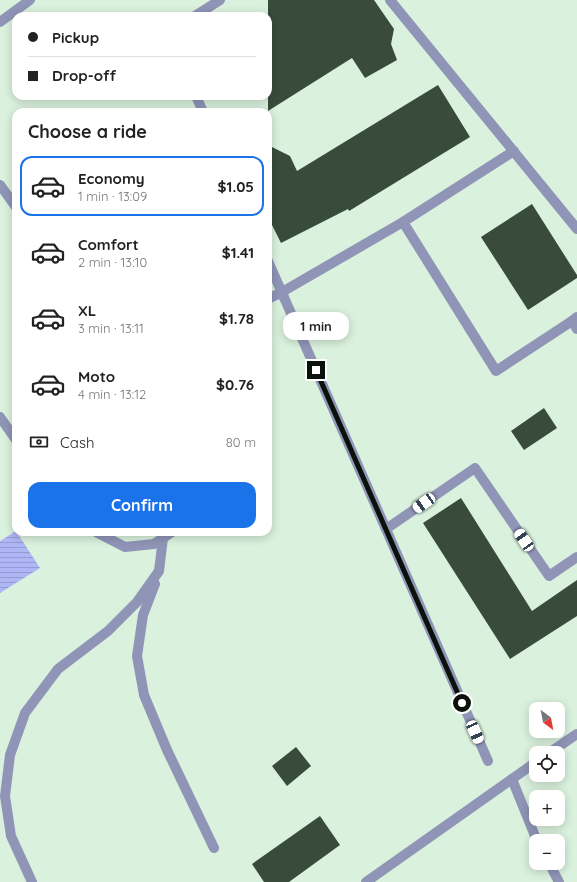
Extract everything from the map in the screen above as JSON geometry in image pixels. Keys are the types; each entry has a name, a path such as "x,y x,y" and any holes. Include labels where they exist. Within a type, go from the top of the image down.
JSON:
{"street":[{"path":"14,12 30,0"},
{"path":"201,12 220,0"},
{"path":"390,0 577,229"},
{"path":"0,22 12,13"},
{"path":"272,297 403,222 514,151"},
{"path":"0,185 12,202"},
{"path":"403,222 496,371 575,322"},
{"path":"272,270 488,761"},
{"path":"0,417 12,434"},
{"path":"386,529 475,468 549,576 577,557"},
{"path":"104,536 125,547 154,544 166,536"},
{"path":"163,538 160,571 143,615 137,656 144,695 167,750 214,848"},
{"path":"32,882 11,836 5,796 10,755 25,713 58,669 108,631 137,602 160,571"},
{"path":"560,746 577,734"},
{"path":"366,882 529,767"},
{"path":"512,780 534,834"},
{"path":"553,870 559,882"}],"water":[{"path":"12,534 12,536 19,536 40,568 0,593 0,541"}],"building":[{"path":"268,0 374,0 394,29 391,44 397,60 365,78 352,58 272,108 268,108 268,100 272,100 272,12 268,12"},
{"path":"438,85 470,137 349,211 348,209 281,243 272,225 272,147 290,156 297,171"},
{"path":"532,204 577,275 577,278 528,310 481,237"},
{"path":"544,408 557,428 524,450 511,431"},
{"path":"461,498 532,611 577,580 577,616 510,659 423,523"},
{"path":"296,747 311,766 287,786 272,766"},
{"path":"320,816 340,845 289,882 264,882 252,864"}],"route":[{"path":"316,370 462,703"}]}
